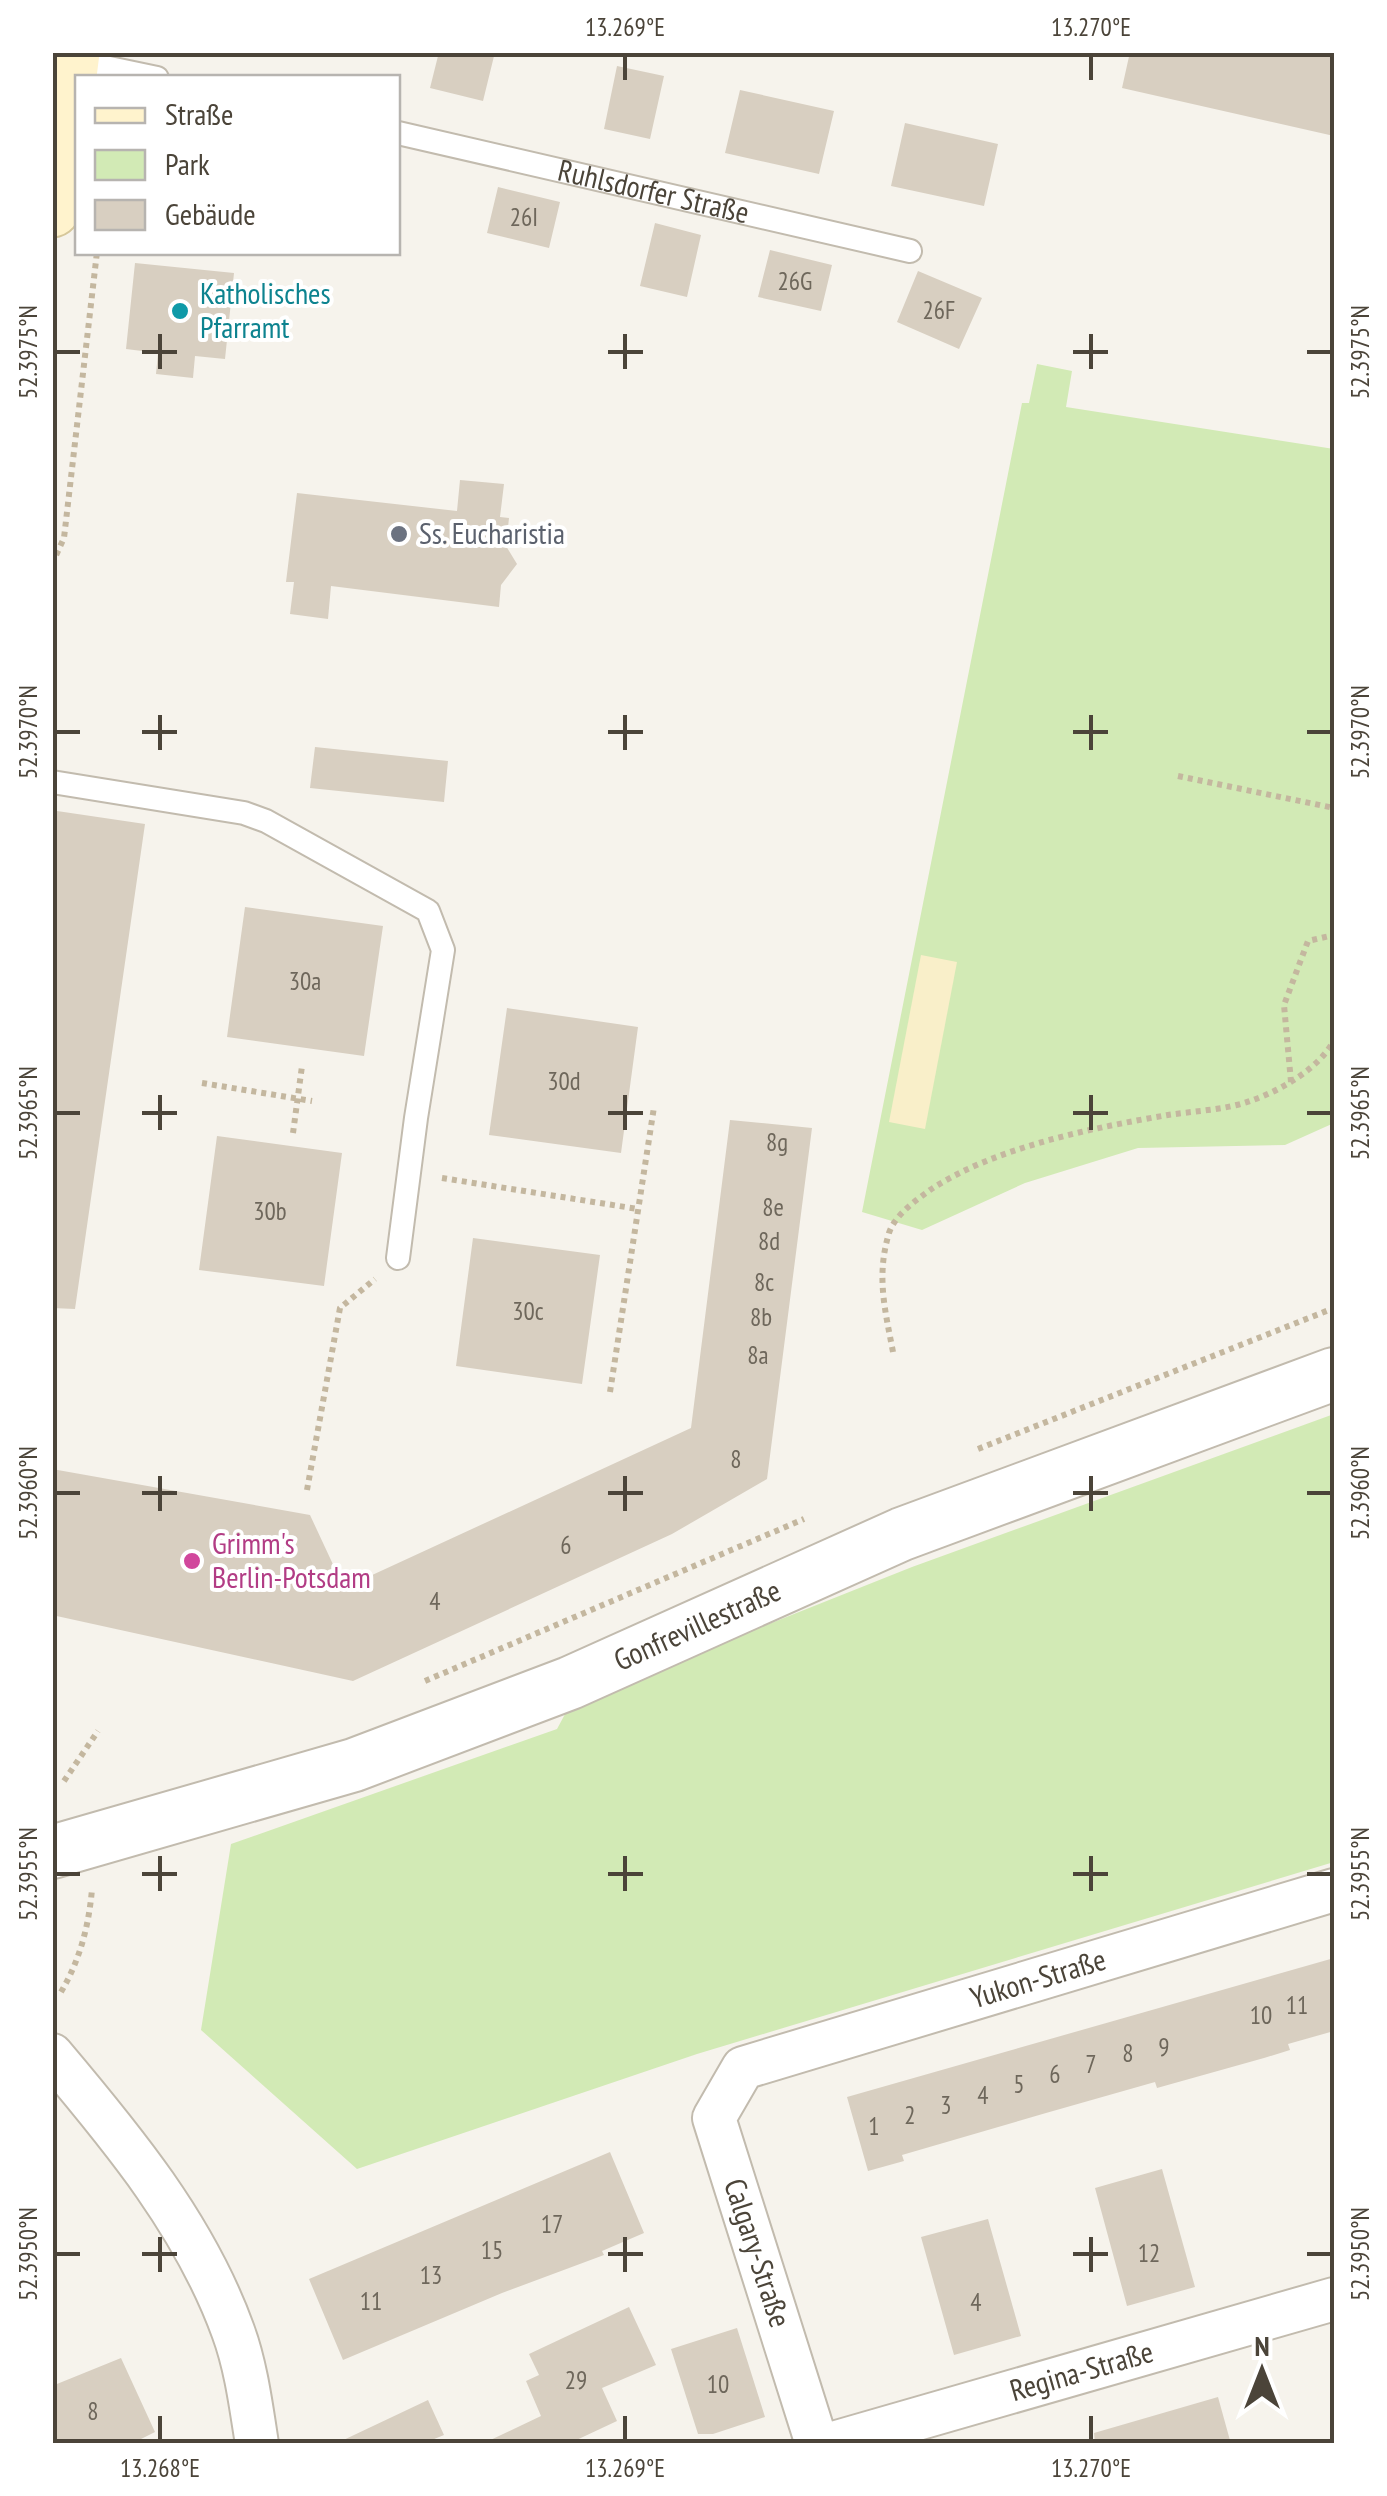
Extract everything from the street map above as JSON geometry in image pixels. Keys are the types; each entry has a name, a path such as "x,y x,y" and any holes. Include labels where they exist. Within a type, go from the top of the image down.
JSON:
{"main road":[{"path":"52,210 72,56"}],"street":[{"name":"Gonfrevillestraße","path":"52,1852 354,1765 570,1683 902,1534 1334,1374"},
{"name":"Yukon-Straße","path":"743,2068 1334,1890"},
{"path":"52,2055 130,2148 206,2271 234,2332 257,2444"},
{"name":"Calgary-Straße","path":"743,2068 714,2118 817,2444"},
{"name":"Regina-Straße","path":"830,2444 1334,2299"}],"lane":[{"path":"72,56 145,75"},
{"name":"Ruhlsdorfer Straße","path":"400,133 910,251"},
{"path":"52,782 244,813 266,820 428,911 443,950 398,1258"}],"path":[{"path":"52,564 64,538 97,255"},
{"path":"1178,776 1334,808"},
{"path":"1292,1082 1284,1005 1308,941 1334,935"},
{"path":"893,1352 880,1285 890,1229 911,1203 947,1179 998,1157 1082,1132 1248,1102 1292,1082 1330,1050 1334,1040"},
{"path":"293,1133 302,1066"},
{"path":"202,1083 312,1101"},
{"path":"610,1392 654,1107"},
{"path":"409,1173 638,1210"},
{"path":"307,1490 340,1308 398,1258"},
{"path":"64,1781 98,1731"},
{"path":"62,1992 75,1968 90,1914 92,1888"}],"green space":[{"path":"1037,364 1072,371 1066,407 1334,449 1334,1123 1285,1145 1138,1148 1025,1183 922,1230 862,1212 1022,403 1029,403"},
{"path":"1334,1414 1334,1862 697,2054 357,2169 201,2030 231,1844 557,1729 571,1703 912,1567"}],"sand":[{"path":"921,955 957,962 925,1129 889,1122"}],"building":[{"path":"439,52 495,52 483,101 430,88"},
{"path":"1130,52 1334,52 1334,136 1122,88"},
{"path":"617,66 664,76 650,139 604,129"},
{"path":"740,90 834,111 819,174 725,153"},
{"path":"905,123 998,144 984,206 891,186"},
{"path":"498,187 560,202 549,248 487,233"},
{"path":"655,223 701,235 687,297 640,286"},
{"path":"770,250 832,265 821,311 758,297"},
{"name":"Katholisches Pfarramt","path":"135,263 234,273 225,359 195,356 193,378 156,374 158,353 126,349"},
{"path":"918,271 982,298 959,349 897,322"},
{"name":"Ss. Eucharistia","path":"460,480 504,484 500,517 509,518 506,546 517,564 501,585 499,607 331,586 328,619 290,614 294,582 286,582 297,493 457,511"},
{"path":"315,747 448,761 444,802 310,788"},
{"path":"57,811 145,824 75,1309 52,1308 52,844"},
{"path":"245,907 383,926 364,1056 227,1037"},
{"path":"507,1008 638,1027 621,1153 489,1135"},
{"name":"Grimm's Berlin-Potsdam","path":"730,1120 812,1128 767,1479 672,1534 353,1681 52,1615 52,1469 310,1515 344,1588 691,1428"},
{"path":"217,1136 342,1153 324,1286 199,1270"},
{"path":"473,1238 600,1255 582,1384 456,1366"},
{"path":"1334,1958 1334,2031 1288,2044 1290,2050 1264,2058 1157,2088 1155,2082 1046,2113 902,2155 904,2161 868,2171 847,2097"},
{"path":"610,2152 644,2233 602,2251 604,2255 343,2360 309,2279"},
{"path":"1162,2169 1195,2287 1127,2306 1095,2188"},
{"path":"988,2219 1021,2336 954,2355 921,2237"},
{"path":"629,2307 656,2365 602,2388 617,2421 568,2444 482,2444 541,2416 526,2381 539,2375 529,2354"},
{"path":"737,2328 765,2417 713,2434 698,2434 671,2349"},
{"path":"121,2358 155,2432 131,2444 52,2444 52,2386"},
{"path":"1218,2397 1231,2444 1095,2444 1094,2433"},
{"path":"428,2400 444,2435 422,2444 335,2444"}],"place":[{"name":"Katholisches Pfarramt","path":"180,311"},
{"name":"Ss. Eucharistia","path":"399,534"},
{"name":"Grimm's Berlin-Potsdam","path":"192,1561"}]}
